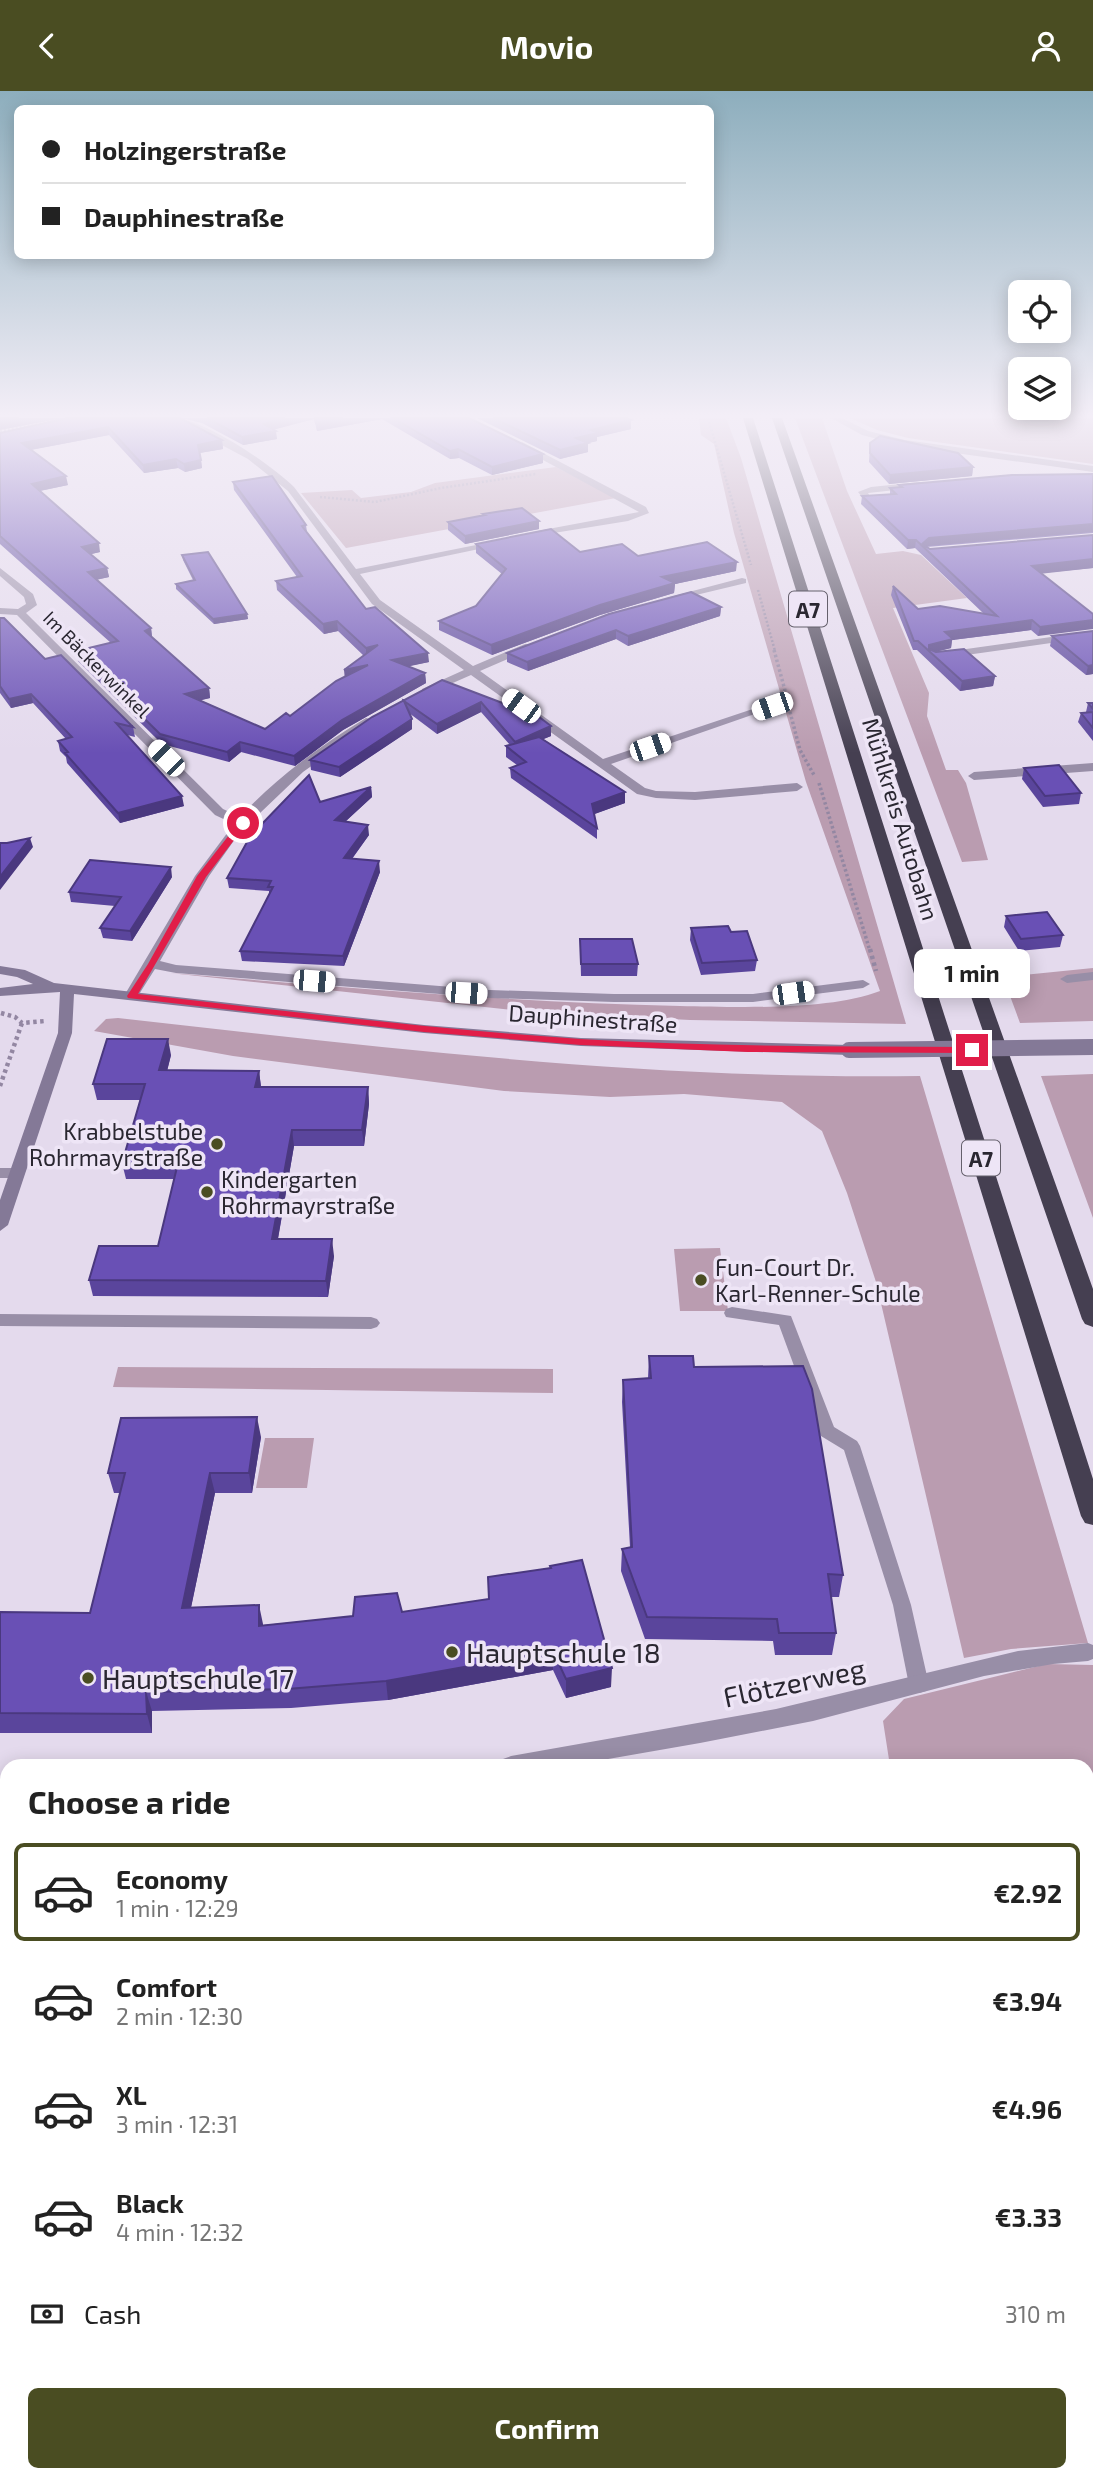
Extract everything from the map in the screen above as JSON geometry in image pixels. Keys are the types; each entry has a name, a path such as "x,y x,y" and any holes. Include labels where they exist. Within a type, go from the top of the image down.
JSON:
{"highway":[{"name":"Mühlkreis Autobahn","path":"783,529 1093,1515"},
{"name":"Mühlkreis Autobahn","path":"816,529 1093,1319"}],"main road":[{"name":"Dauphinestraße","path":"0,970 20,973 59,988"},
{"name":"Dauphinestraße","path":"0,992 59,988 424,1029 581,1042 849,1050 1093,1047"},
{"path":"0,1225 65,1033 59,988"}],"street":[{"path":"322,529 376,602 641,791 658,796 797,787"},
{"path":"523,537 565,529"},
{"path":"354,572 511,539"},
{"name":"Im Bäckerwinkel","path":"0,571 32,601 28,609 20,612 0,611"},
{"path":"658,602 742,581"},
{"name":"Im Bäckerwinkel","path":"20,612 219,812 243,823"},
{"path":"934,656 1093,634"},
{"path":"408,699 537,643"},
{"path":"602,763 772,706"},
{"path":"131,996 153,964 202,876 243,823 288,778 316,755 385,712"},
{"path":"974,776 1093,767"},
{"name":"Dauphinestraße","path":"153,964 176,969 370,986 600,998 753,997 863,984"},
{"path":"1067,979 1093,975"},
{"path":"0,1320 371,1323"},
{"name":"Flötzerweg","path":"549,1759 811,1711 1048,1653 1088,1652"}],"lane":[{"path":"0,1173 18,1173"},
{"path":"732,1313 785,1320 827,1431 851,1446 902,1605 919,1685"}],"path":[{"path":"740,529 752,569"},
{"path":"756,582 800,750 820,785 877,970 863,984"},
{"path":"0,1086 22,1023"}],"shaded area":[{"path":"331,529 446,529 346,548"},
{"path":"733,529 762,529 906,1024 690,1020 532,1012 170,973 361,989 680,1006 809,1005 880,991 806,782"},
{"path":"837,529 865,529 876,554 903,551 921,555 967,598 893,608 929,693 927,716 946,770 958,770 966,783 988,860 962,862"},
{"path":"1093,968 1093,1021 1020,1023 1003,977"},
{"path":"118,1018 518,1060 718,1073 920,1076 1088,1643 1011,1649 964,1658 876,1282 847,1193 822,1131 782,1102 684,1094 610,1097 504,1091 233,1056 94,1031 106,1019"},
{"path":"1093,1074 1093,1218 1041,1076"},
{"name":"Fun-Court Dr. Karl-Renner-Schule","path":"720,1248 728,1311 680,1311 674,1249"},
{"path":"118,1367 553,1369 553,1393 113,1387"},
{"path":"265,1438 314,1438 307,1488 256,1488"},
{"path":"1047,1664 1093,1665 1093,1759 889,1759 883,1721 904,1699"}],"building":[{"path":"0,529 84,529 99,543 82,547 107,568 88,572 151,628 145,631 209,688 185,694 265,729 286,713 290,716 336,681 368,665 344,670 378,645 366,648 337,621 323,624 276,581 302,576 268,529 305,529 366,609 375,607 428,653 392,660 425,673 342,720 294,756 240,742 227,752 160,734 76,651 118,641 0,536"},
{"path":"457,529 497,529 465,536"},
{"path":"552,529 580,552 622,544 638,556 707,542 737,562 662,577 675,583 600,605 491,645 439,621 476,606 506,569 476,544"},
{"path":"897,529 1029,529 929,538 922,544 930,549 1093,535 1093,559 1032,566 1093,614 1093,620 1040,627 1032,620 945,632 953,639 929,645 929,649 936,652 964,649 995,676 962,681 918,641 914,641 893,586 918,609 940,606 997,616 916,540 908,540"},
{"path":"208,552 247,614 213,619 176,584 195,580 182,555"},
{"path":"691,592 721,607 628,636 616,630 527,662 507,653 609,614"},
{"path":"0,618 4,618 45,659 61,655 133,727 116,723 182,796 118,813 65,753 68,752 58,741 72,737 31,694 9,699 0,686"},
{"path":"1093,631 1093,665 1088,666 1052,636"},
{"path":"442,680 539,717 551,726 515,742 481,702 437,724 404,701 412,719 339,767 310,760 372,717"},
{"path":"1093,712 1093,728 1081,713"},
{"path":"539,737 625,792 592,804 597,828 510,768 526,762 506,746"},
{"path":"1059,765 1081,793 1045,796 1024,768"},
{"path":"309,775 320,802 371,787 335,820 368,825 344,858 379,861 343,956 240,951 273,887 268,887 271,881 227,878 256,826 259,827"},
{"path":"30,838 0,877 0,843"},
{"path":"90,860 171,867 130,931 100,928 121,897 69,892"},
{"path":"1047,912 1063,935 1021,939 1006,916"},
{"path":"728,926 731,932 747,931 757,960 702,963 691,928"},
{"path":"580,939 632,939 638,964 581,964"},
{"path":"107,1039 168,1039 159,1070 259,1071 255,1087 368,1087 362,1130 292,1130 272,1239 332,1239 326,1281 89,1280 99,1246 158,1246 178,1163 122,1163 145,1084 93,1084"},
{"path":"649,1356 693,1356 694,1367 803,1366 812,1389 843,1575 828,1574 836,1633 779,1633 777,1619 647,1617 622,1549 632,1547 623,1380 651,1378"},
{"path":"257,1417 249,1473 210,1473 182,1608 259,1605 259,1626 353,1616 355,1597 397,1593 402,1612 489,1599 488,1577 551,1568 550,1566 582,1560 612,1668 566,1679 553,1651 386,1681 287,1689 146,1692 147,1714 0,1713 0,1612 90,1613 125,1473 108,1473 121,1418"}],"place":[{"name":"Krabbelstube Rohrmayrstraße","path":"217,1144"},
{"name":"Kindergarten Rohrmayrstraße","path":"207,1192"},
{"name":"Fun-Court Dr. Karl-Renner-Schule","path":"701,1280"},
{"name":"Hauptschule 18","path":"452,1652"},
{"name":"Hauptschule 17","path":"88,1678"}],"route":[{"path":"243,823 210,863 153,964 131,996 424,1029 581,1042 748,1049 972,1050"}]}
